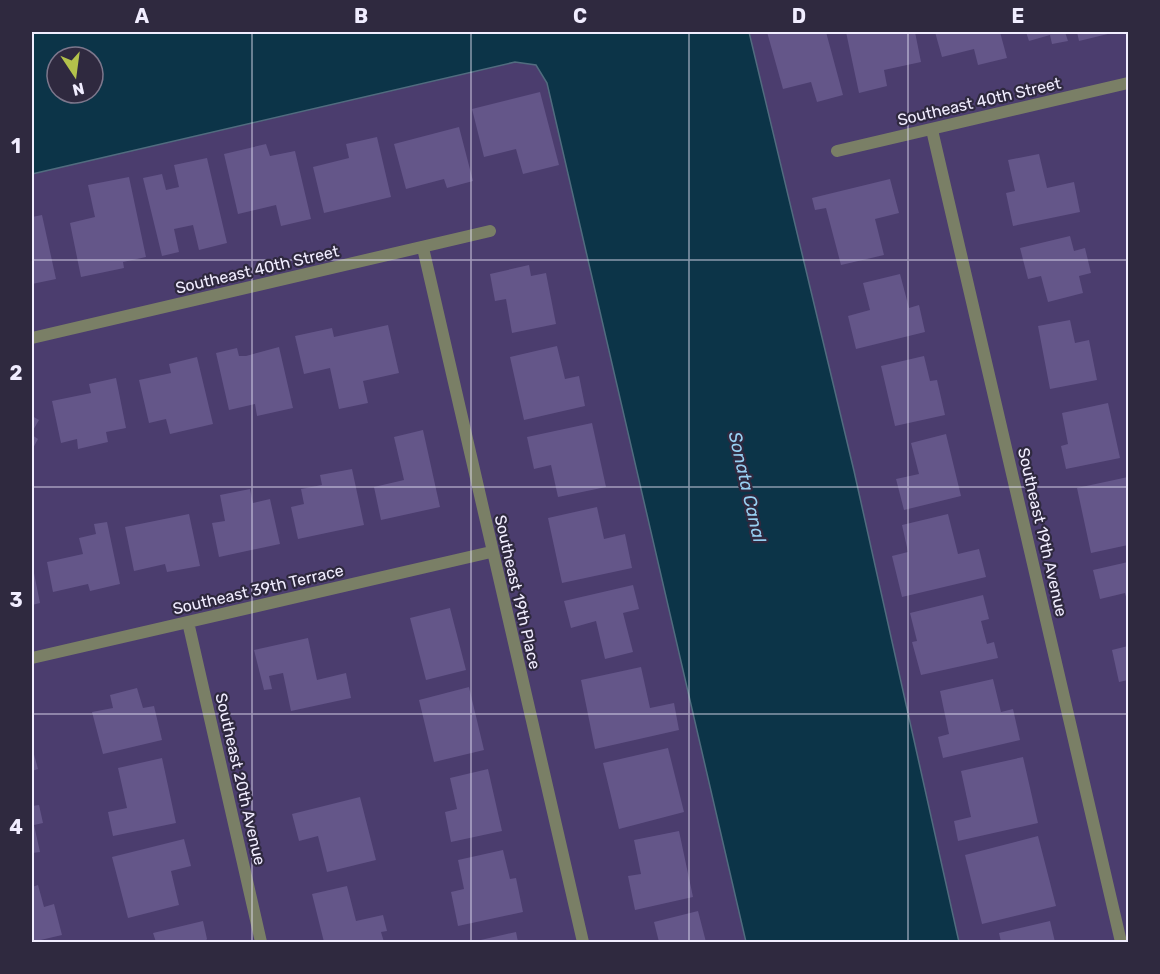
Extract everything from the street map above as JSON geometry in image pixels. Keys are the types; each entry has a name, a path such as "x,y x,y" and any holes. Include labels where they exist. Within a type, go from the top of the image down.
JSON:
{"street":[{"name":"Southeast 40th Street","path":"837,151 1128,83"},
{"name":"Southeast 19th Avenue","path":"932,130 1121,942"},
{"name":"Southeast 40th Street","path":"32,338 490,231"},
{"name":"Southeast 19th Place","path":"423,248 491,552 583,942"},
{"name":"Southeast 39th Terrace","path":"32,658 491,552"},
{"name":"Southeast 20th Avenue","path":"188,622 261,942"}],"water":[{"name":"Sonata Canal","path":"32,32 749,32 854,471 959,942 746,942 547,83 536,65 515,62 32,174"}],"building":[{"path":"767,32 826,32 843,95 817,102 811,82 783,89"},
{"path":"846,32 915,32 921,62 884,70 887,86 859,93"},
{"path":"935,32 1000,32 1007,58 978,65 974,49 942,57"},
{"path":"1026,32 1065,32 1068,41 1052,44 1050,35 1029,41"},
{"path":"1077,32 1116,32 1079,41"},
{"path":"540,92 559,165 523,174 516,149 484,157 472,109"},
{"path":"459,127 473,181 447,188 444,179 406,189 394,144"},
{"path":"377,137 391,197 324,213 313,167 349,158 346,144"},
{"path":"266,144 270,156 295,151 311,219 281,226 276,205 238,214 224,154"},
{"path":"1039,154 1047,188 1074,182 1080,212 1013,226 1006,193 1015,191 1008,160"},
{"path":"207,158 227,243 199,250 193,225 174,229 179,252 162,256 143,178 162,174 166,190 179,187 174,165"},
{"path":"129,177 146,257 123,262 124,268 81,277 70,223 95,217 88,185"},
{"path":"890,179 899,213 875,219 884,255 841,265 826,208 815,210 812,198"},
{"path":"42,215 56,279 32,284 32,217"},
{"path":"1070,236 1074,251 1085,248 1091,273 1079,276 1083,293 1048,302 1041,276 1028,279 1020,248"},
{"path":"529,265 531,276 546,273 556,324 512,333 506,299 495,301 490,274"},
{"path":"900,274 909,308 919,305 925,332 856,349 848,316 870,310 863,283"},
{"path":"1070,320 1075,343 1089,340 1097,380 1050,389 1038,326"},
{"path":"388,325 399,373 363,381 368,403 339,409 330,368 304,374 295,336 332,328 334,337"},
{"path":"557,346 565,379 579,376 585,406 524,420 510,357"},
{"path":"279,347 293,408 257,416 255,404 229,410 216,353 237,348 239,356 246,356"},
{"path":"924,356 930,381 937,380 945,415 895,426 881,366"},
{"path":"197,357 213,424 170,434 166,419 149,423 139,380 171,373 169,364"},
{"path":"116,378 126,428 106,432 108,442 78,449 77,439 61,443 52,401 91,393 89,384"},
{"path":"1108,403 1120,458 1066,469 1061,446 1068,444 1062,413"},
{"path":"32,416 39,420 32,432"},
{"path":"592,423 606,487 558,497 551,465 534,469 527,437"},
{"path":"423,430 440,507 381,520 374,487 404,480 394,437"},
{"path":"946,434 961,496 904,510 896,479 919,474 911,443"},
{"path":"32,435 38,439 32,450"},
{"path":"352,469 364,525 298,539 291,507 304,504 301,489 322,485 320,475"},
{"path":"1128,477 1128,545 1091,553 1077,488"},
{"path":"250,489 253,503 270,499 280,544 219,557 212,523 225,521 220,495"},
{"path":"597,507 604,539 625,534 632,568 562,583 548,518"},
{"path":"189,514 200,566 167,572 165,564 134,571 125,527"},
{"path":"948,514 958,554 979,549 986,577 902,597 892,556 908,552 902,525"},
{"path":"107,522 120,584 90,591 88,584 53,592 47,562 83,554 79,538 96,534 94,524"},
{"path":"1128,562 1128,604 1125,593 1100,599 1093,570"},
{"path":"32,568 40,603 32,605"},
{"path":"633,585 639,609 623,613 633,652 605,659 596,621 571,628 564,601"},
{"path":"983,595 989,619 981,621 987,644 994,642 998,658 921,675 912,642 917,641 910,613"},
{"path":"450,608 466,670 426,680 410,618"},
{"path":"308,638 317,680 346,673 351,698 291,711 283,673 269,676 272,689 264,690 254,650"},
{"path":"1128,646 1128,680 1119,682 1112,650"},
{"path":"641,667 650,708 674,703 679,730 595,749 581,680"},
{"path":"993,679 1001,712 1013,709 1020,740 943,758 938,737 949,734 940,691"},
{"path":"469,687 484,750 434,762 419,700"},
{"path":"137,688 143,708 154,706 162,740 103,754 92,712 113,708 110,695"},
{"path":"32,747 38,769 32,771"},
{"path":"668,748 684,812 619,829 603,763"},
{"path":"1023,757 1038,823 958,841 954,821 971,817 961,771"},
{"path":"162,758 176,823 113,836 108,812 127,808 118,768"},
{"path":"488,769 502,831 451,842 445,812 457,809 450,778"},
{"path":"360,797 376,860 327,872 318,836 299,841 292,814"},
{"path":"39,805 43,823 34,825 40,852 32,853 32,806"},
{"path":"679,831 693,897 635,910 628,876 641,874 634,840"},
{"path":"1038,836 1056,906 982,924 965,855"},
{"path":"184,839 191,866 171,871 179,905 128,918 112,857"},
{"path":"503,850 510,879 516,878 523,912 458,926 451,892 464,889 458,860"},
{"path":"38,885 44,907 54,904 62,935 32,942 32,887"},
{"path":"347,886 356,921 383,915 387,931 381,932 384,942 324,942 312,894"},
{"path":"698,911 706,942 659,942 654,922"},
{"path":"203,921 207,939 205,942 156,942 153,933"},
{"path":"1050,921 1055,942 1001,942 999,933"},
{"path":"516,932 518,942 472,942"}]}
